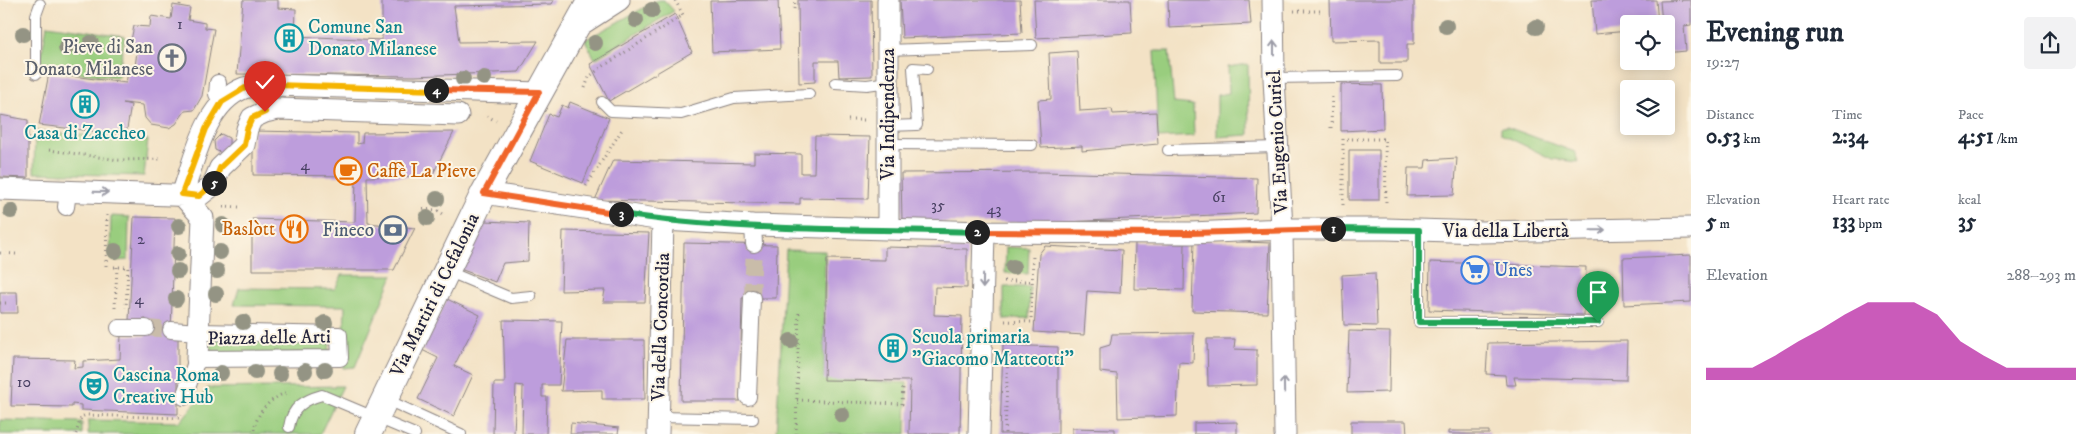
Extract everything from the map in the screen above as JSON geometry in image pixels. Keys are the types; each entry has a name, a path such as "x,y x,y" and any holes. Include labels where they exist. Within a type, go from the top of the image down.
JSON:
{"street":[{"name":"Via Martiri di Cefalonia","path":"376,416 484,193 591,0"},
{"path":"574,30 619,0"},
{"name":"Via Indipendenza","path":"888,0 888,229"},
{"name":"Via Eugenio Curiel","path":"1273,0 1274,78 1282,229 1285,434"},
{"path":"182,194 220,93 275,85 539,92"},
{"path":"0,189 67,199 182,194 199,196 213,185 220,168 244,145 247,129 252,118 265,112 278,109 458,114"},
{"name":"Via della Libertà","path":"484,193 754,235 888,229 984,232 1191,233 1282,229 1386,229 1482,232 1691,228"},
{"path":"182,194 203,218 197,359"},
{"name":"Via della Concordia","path":"659,425 663,220"},
{"path":"979,434 984,232"},
{"path":"748,397 752,298"},
{"path":"120,320 146,328"},
{"path":"171,330 199,332"},
{"name":"Piazza delle Arti","path":"184,397 197,359 340,358 339,335 199,332"}],"lane":[{"path":"36,74 36,15 40,4"},
{"path":"888,50 1032,45"},
{"path":"888,135 917,125 913,68 927,69"},
{"path":"1274,78 1397,76"},
{"path":"835,84 888,82"},
{"path":"602,102 611,111 634,110 681,114 734,98 809,94"},
{"path":"888,135 1032,145"},
{"path":"1168,150 1278,147"},
{"path":"1419,230 1419,322 1598,322"},
{"path":"446,271 511,298 530,296"},
{"path":"289,427 291,416 299,405 322,395 416,434"},
{"path":"376,416 461,434"},
{"path":"659,425 753,419"}],"path":[{"path":"180,5 181,0"},
{"path":"585,88 589,76 683,15 675,0"},
{"path":"794,9 795,0"},
{"path":"1331,128 1332,77"},
{"path":"584,189 634,110"},
{"path":"1351,206 1342,205 1343,139 1385,139 1386,229"},
{"path":"49,150 120,160 161,159"},
{"path":"1377,207 1386,207"},
{"path":"112,213 107,213 106,267 128,267 120,320"},
{"path":"999,321 1031,322 1034,231"},
{"path":"0,252 16,254"},
{"path":"117,267 120,320"},
{"path":"1001,273 1001,281 1032,281"},
{"path":"0,303 10,303"},
{"path":"796,434 799,309"},
{"path":"1002,352 1008,352 1005,434"},
{"path":"797,400 902,404 903,387"},
{"path":"76,434 81,417 86,415 180,418 184,397"}],"green space":[{"path":"658,0 664,0 674,11 595,59 585,40"},
{"path":"47,25 125,36 118,77 39,69"},
{"path":"1154,51 1169,51 1174,103 1193,105 1194,136 1158,138"},
{"path":"1248,64 1249,135 1217,137 1217,95 1229,93 1228,67"},
{"path":"1501,127 1507,127 1575,152 1578,162 1552,159 1501,134"},
{"path":"35,131 148,140 144,176 34,173"},
{"path":"111,216 129,217 128,260 113,261 110,256"},
{"path":"1006,247 1029,248 1028,274 1005,273"},
{"path":"786,250 825,251 824,378 907,383 906,434 776,434"},
{"path":"342,275 393,275 355,367 343,368 345,306 234,305 239,288 335,289"},
{"path":"1004,287 1030,287 1029,318 1004,319"},
{"path":"209,339 330,339 329,354 212,355"},
{"path":"343,386 320,434 88,434 88,420 180,422 208,388"},
{"path":"0,420 82,422 82,434 0,434"}],"building":[{"name":"Comune San Donato Milanese","path":"243,0 278,0 278,8 296,9 295,36 382,40 382,0 554,0 552,4 454,6 459,42 538,41 519,72 415,76 237,74"},
{"path":"778,0 780,49 712,52 710,1"},
{"path":"798,0 871,0 872,76 839,77 838,61 815,61 815,82 799,83"},
{"path":"900,0 1020,0 1022,33 902,38"},
{"path":"1034,0 1130,0 1132,33 1036,38"},
{"path":"1168,0 1249,0 1251,24 1169,28"},
{"path":"1330,0 1414,0 1414,44 1407,44 1407,63 1380,63 1380,40 1331,41"},
{"path":"1592,0 1656,0 1657,15 1620,15 1620,32 1595,34"},
{"path":"1691,0 1691,25 1684,26 1686,51 1675,52 1675,15 1661,15 1660,1"},
{"name":"Pieve di San Donato Milanese","path":"173,5 190,8 188,20 205,23 205,28 214,29 202,96 194,110 185,111 176,124 169,128 151,125 145,118 143,105 123,103 131,105 126,135 39,125 49,73 126,83 128,72 134,74 138,44 130,45 134,26 150,27 151,16 171,19"},
{"path":"675,14 692,52 609,101 590,64"},
{"path":"1077,51 1080,111 1112,109 1113,114 1156,112 1158,144 1082,151 1082,146 1041,148 1038,100 1051,99 1049,53"},
{"path":"1341,84 1382,85 1383,129 1341,131"},
{"path":"570,102 609,118 583,183 530,161 549,114 557,117 562,105 568,108"},
{"path":"0,115 28,120 28,178 0,177"},
{"path":"253,131 357,133 357,144 362,143 363,133 454,132 432,176 367,177 368,223 415,228 394,270 252,270 252,219 355,222 356,176 253,175"},
{"path":"221,134 229,138 229,146 224,154 215,150 214,141"},
{"path":"815,136 870,137 868,199 800,198 800,204 595,200 613,160 754,163 754,153 801,154 801,173 814,173"},
{"path":"1349,150 1379,150 1379,200 1349,200"},
{"path":"1457,158 1454,195 1407,196 1408,168 1425,168 1426,160"},
{"path":"1044,172 1257,178 1256,213 1044,223 902,222 901,173"},
{"path":"134,217 175,218 171,330 178,336 178,414 81,410 81,405 72,404 72,407 11,406 13,359 75,360 74,368 83,367 83,361 120,359 121,335 146,336 146,319 129,321"},
{"path":"485,221 529,223 528,261 503,263 495,282 460,269"},
{"path":"563,231 649,233 645,302 603,302 605,290 561,291"},
{"path":"1194,240 1270,243 1267,313 1192,311"},
{"path":"684,243 777,245 776,298 742,298 740,401 681,401"},
{"path":"1135,243 1185,244 1184,290 1134,289"},
{"path":"1045,246 1122,250 1120,293 1087,291 1084,335 1034,332 1039,254"},
{"name":"Scuola primaria \"Giacomo Matteotti\"","path":"885,247 967,249 967,288 935,287 934,315 962,316 960,434 909,434 910,381 824,380 827,259 885,260"},
{"path":"1691,255 1691,302 1624,305 1623,258"},
{"path":"1430,262 1586,267 1584,315 1429,310"},
{"path":"1375,273 1377,326 1344,325 1342,275"},
{"path":"0,292 17,292 18,313 0,313"},
{"path":"447,299 480,315 454,366 473,375 454,416 418,399 438,358 422,350"},
{"path":"503,320 562,321 559,385 542,385 542,397 547,397 546,434 522,434 523,386 516,385 514,434 493,434 494,383 505,383"},
{"path":"1349,331 1390,332 1389,392 1347,393"},
{"path":"1194,333 1193,363 1179,362 1177,416 1118,418 1117,374 1100,372 1100,348 1110,345 1112,334"},
{"path":"1207,339 1235,339 1234,349 1257,350 1257,385 1208,386"},
{"path":"567,340 644,340 645,399 602,399 602,390 561,391"},
{"path":"1627,341 1626,380 1514,377 1516,385 1506,385 1505,375 1486,374 1488,343"},
{"path":"1003,345 1058,347 1058,434 1000,434"},
{"path":"1351,421 1406,421 1407,434 1351,434"},
{"path":"1237,422 1237,434 1194,434 1194,423"},
{"path":"571,423 619,428 618,434 570,434"},
{"path":"1072,428 1115,429 1115,434 1072,434"},
{"path":"1448,431 1489,431 1489,434 1448,434"}],"tunnel":[{"path":"752,298 754,244"},
{"path":"146,328 171,330"}],"place":[{"name":"Comune San Donato Milanese","path":"289,38"},
{"name":"Pieve di San Donato Milanese","path":"172,58"},
{"name":"Casa di Zaccheo","path":"85,104"},
{"name":"Caffè La Pieve","path":"348,171"},
{"name":"Baslòtt","path":"294,229"},
{"name":"Fineco","path":"393,230"},
{"name":"Unes","path":"1475,270"},
{"name":"Scuola primaria \"Giacomo Matteotti\"","path":"893,348"},
{"name":"Cascina Roma Creative Hub","path":"94,386"}],"route":[{"path":"265,112 252,118 247,129 244,145 220,168 213,185 199,196 182,194 206,129 222,102 245,88 275,85 539,92 518,134 484,193 663,220 754,226 984,232 1191,233 1282,229 1419,230 1419,322 1598,322"}]}
